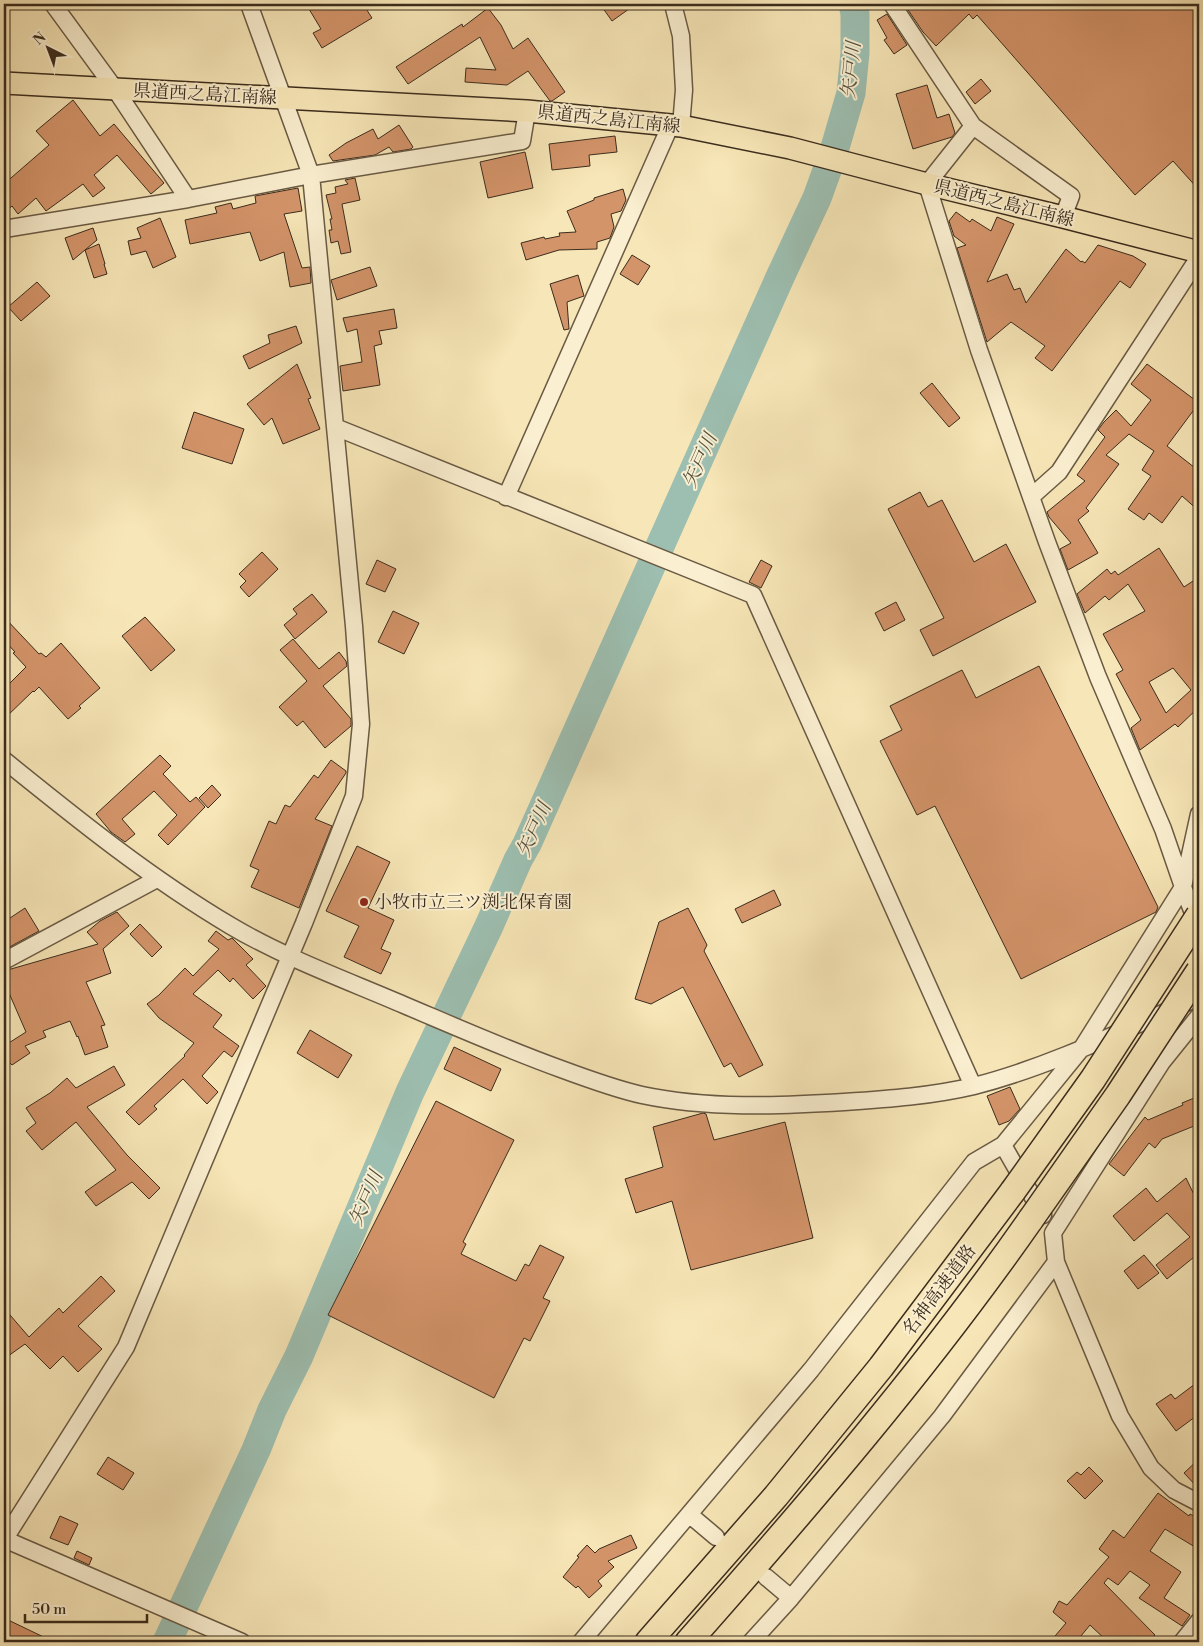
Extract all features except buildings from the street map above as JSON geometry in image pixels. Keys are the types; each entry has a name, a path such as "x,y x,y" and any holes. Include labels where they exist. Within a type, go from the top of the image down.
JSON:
{"highway":[{"name":"名神高速道路","path":"648,1642 776,1496 875,1374 1013,1191 1093,1079 1199,915"},
{"name":"名神高速道路","path":"688,1642 799,1516 906,1385 1031,1219 1118,1094 1199,971"}],"main road":[{"name":"県道西之島江南線","path":"4,83 527,111 676,125 790,148 1199,252"}],"street":[{"path":"53,4 115,89 188,199"},
{"path":"242,1642 4,1539 126,1347 354,796 361,724 311,175 250,4"},
{"path":"506,497 676,125 684,90 681,36 673,4"},
{"path":"892,4 973,126 1071,196 1063,217"},
{"path":"4,229 188,199 311,175 522,141 527,111"},
{"path":"973,126 927,184 979,350 1031,497 1098,677 1163,828 1199,928"},
{"path":"1031,497 1059,472 1193,280 1199,257"},
{"path":"335,427 753,595 972,1086"},
{"path":"4,760 115,849 157,879 232,927 289,956 514,1052 592,1080 643,1095 706,1104 796,1105 903,1098 972,1086 1019,1072 1082,1048 1199,997"},
{"path":"581,1642 811,1370 974,1162 1003,1146 1082,1048 1183,887 1199,814"},
{"path":"4,960 157,879"},
{"path":"1053,1233 1162,1062 1199,1016"},
{"path":"1003,1146 1053,1233 1056,1262 1120,1416 1151,1468 1174,1490 1199,1503"},
{"path":"751,1642 766,1636 790,1598 942,1416 1056,1262"},
{"path":"690,1515 716,1537"},
{"path":"766,1577 790,1598"},
{"path":"1182,1642 1199,1621"}],"waterway":[{"name":"矢戸川","path":"167,1642 256,1450 272,1410 299,1356 410,1092 527,844 817,198 834,151 851,93 855,53 855,14 853,4"}],"place":[{"name":"小牧市立三ツ渕北保育園","path":"364,902"}]}
